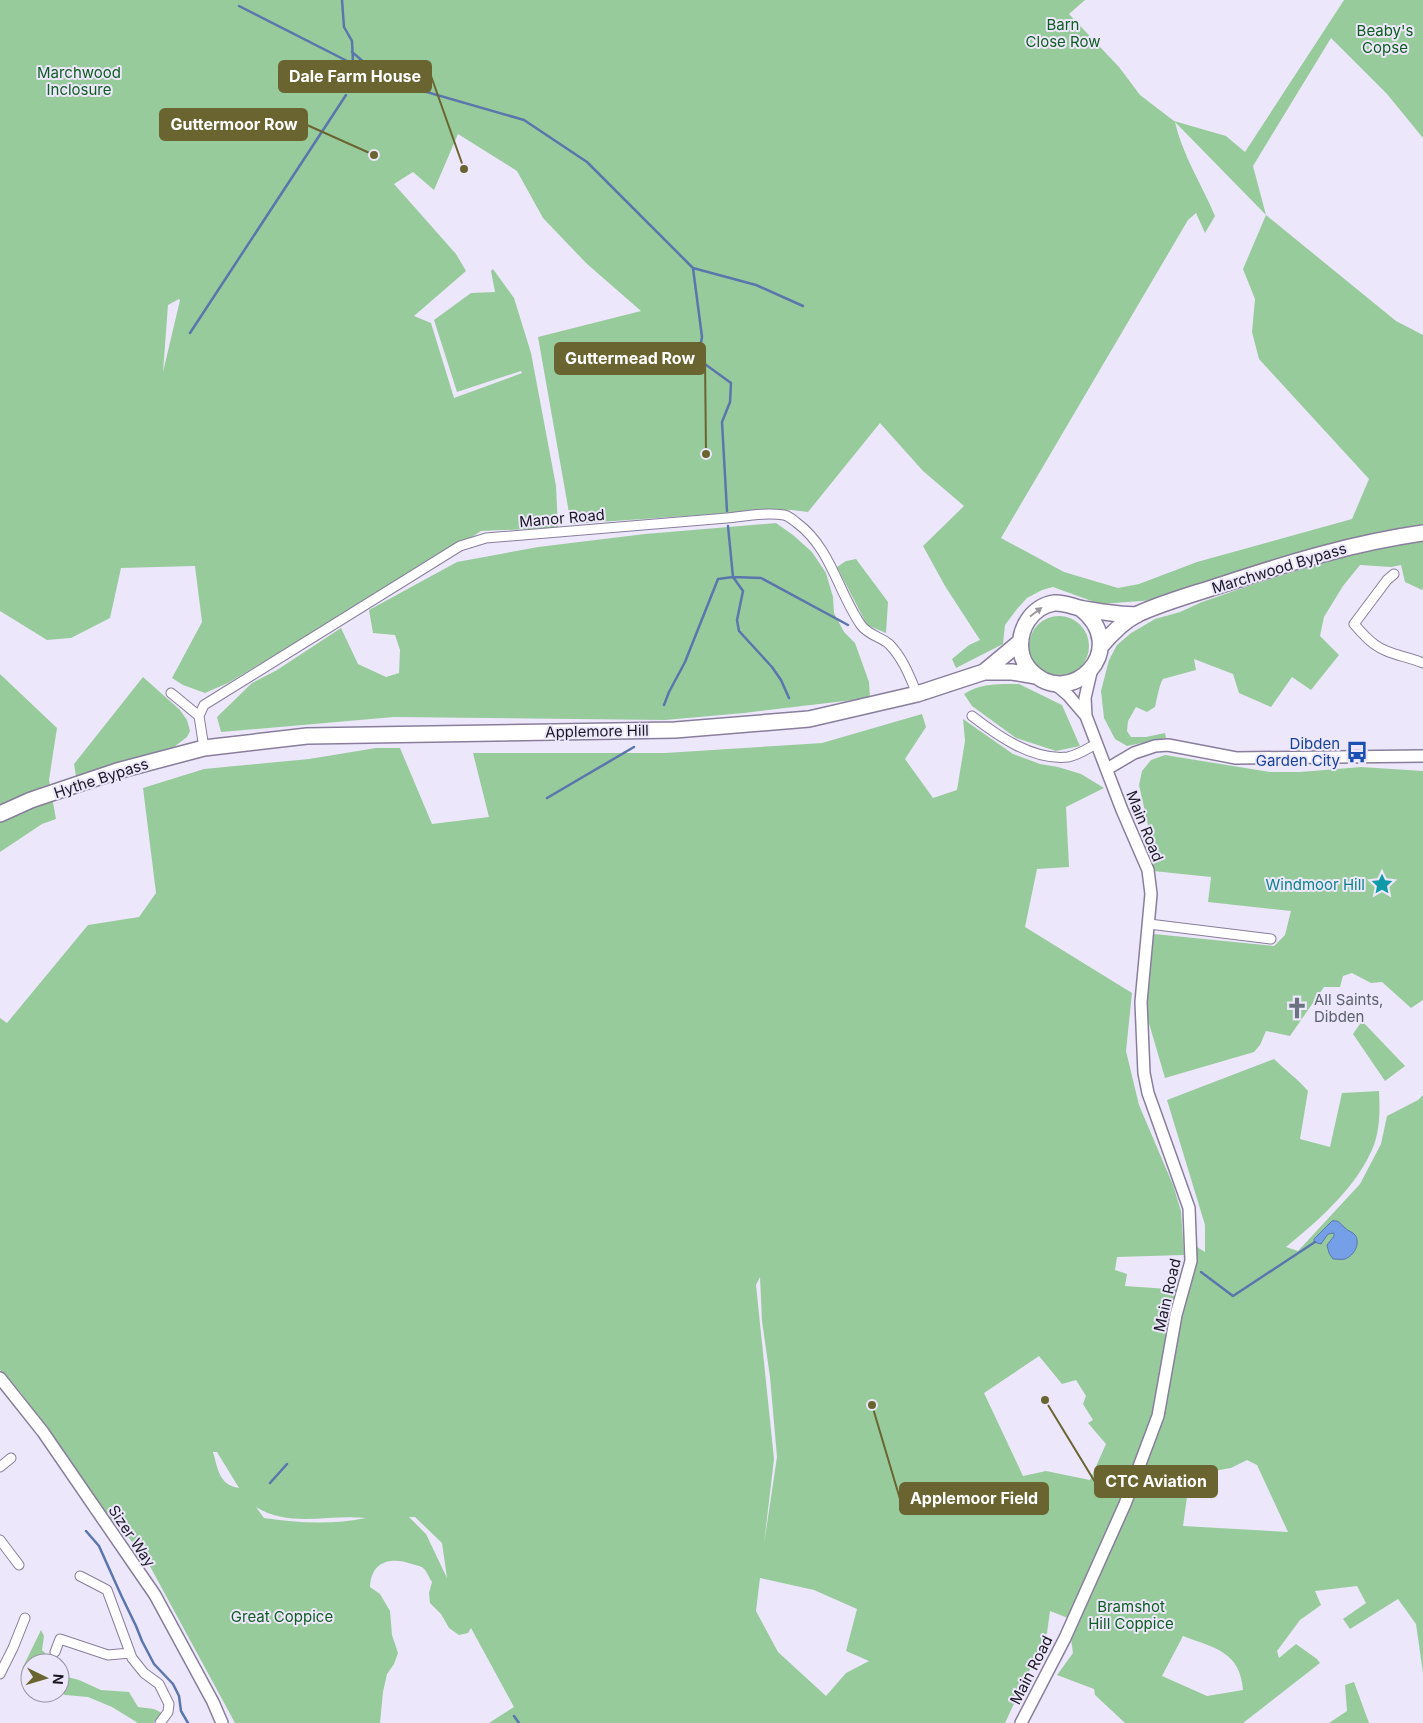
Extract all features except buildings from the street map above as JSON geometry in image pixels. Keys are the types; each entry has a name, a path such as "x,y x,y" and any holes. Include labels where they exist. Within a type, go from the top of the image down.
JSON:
{"main road":[{"name":"Marchwood Bypass","path":"1100,646 1114,632 1137,615 1294,561 1380,539 1423,533"},
{"path":"1053,603 1067,604 1080,608 1096,624 1100,635 1098,658 1092,668 1085,676 1066,684 1055,684 1036,676 1021,655 1020,642 1022,629 1030,617 1040,608 1053,603"},
{"name":"Marchwood Bypass","path":"1080,608 1115,615 1137,615"},
{"name":"Applemore Hill","path":"984,672 1020,642"},
{"name":"Applemore Hill","path":"204,748 307,736 675,730 809,718 917,694 984,672 1012,672 1036,676"},
{"name":"Hythe Bypass","path":"0,814 31,800 116,771 204,748"}],"street":[{"name":"Manor Road","path":"199,716 204,705 460,546 486,538 727,518 764,513 786,516 817,541 828,559 854,616 864,629 889,644 903,661 917,694"},
{"path":"1394,574 1387,580 1354,624 1374,645 1394,654 1415,659 1423,664"},
{"name":"Main Road","path":"1021,1723 1065,1638 1125,1504 1158,1416 1176,1315 1191,1261 1189,1208 1148,1093 1144,1073 1141,1002 1151,894 1148,870 1086,716 1085,698 1092,668"},
{"name":"Main Road","path":"1055,684 1068,694 1086,716"},
{"path":"171,693 199,716 204,748"},
{"path":"972,716 995,734 1034,752 1054,757 1079,754 1096,744"},
{"path":"1107,769 1145,748 1162,745 1183,747 1236,758 1423,756"},
{"path":"1149,924 1271,939"},
{"name":"Sizer Way","path":"0,1378 43,1432 154,1595 213,1702 222,1723"},
{"path":"0,1467 11,1458"},
{"path":"0,1540 19,1565"},
{"path":"80,1576 107,1590 132,1658 144,1673 159,1684 169,1704 168,1712 160,1723"},
{"path":"0,1674 25,1618"},
{"path":"55,1652 60,1639 108,1656 130,1652"}],"green space":[{"path":"0,0 1085,0 1069,14 1119,67 1140,95 1174,121 1226,136 1245,152 1344,0 1423,0 1423,138 1387,94 1331,38 1253,166 1266,215 1396,321 1423,335 1423,524 1378,532 1155,600 1100,604 1053,587 1042,590 1027,598 1005,625 1003,644 956,668 952,659 969,645 980,640 945,586 923,546 964,506 923,471 880,423 808,512 792,510 744,512 571,524 538,337 641,311 586,263 543,218 517,171 458,134 434,190 413,172 394,184 456,254 466,271 414,316 431,323 454,398 522,373 521,371 457,392 434,320 471,293 495,292 491,271 493,269 514,298 531,353 556,486 558,528 481,531 424,569 328,623 228,683 205,693 183,685 172,678 202,622 195,566 121,568 110,618 71,638 47,640 0,611","holes":["1175,122 1266,215 1243,269 1255,299 1252,332 1259,359 1369,479 1352,519 1197,562 1139,584 1118,588 1064,572 1001,538 1188,220 1196,213 1205,233 1215,216 1187,158","180,300 163,372 168,305"]},
{"path":"776,523 812,552 826,573 833,597 834,613 844,632 855,643 869,682 870,698 665,720 394,717 221,732 217,717 252,683 277,670 341,628 358,664 386,677 399,673 400,650 395,635 373,633 369,610 457,562 538,547 645,534"},
{"path":"1423,540 1422,590 1405,582 1401,565 1391,567 1360,565 1343,586 1324,617 1320,636 1339,655 1311,690 1292,677 1271,707 1239,693 1233,674 1194,659 1196,670 1163,679 1155,707 1147,712 1136,707 1128,721 1127,731 1131,737 1146,737 1165,733 1166,738 1127,746 1115,739 1104,718 1101,691 1109,660 1117,645 1131,633 1155,619 1180,612 1202,602 1257,583 1381,545"},
{"path":"856,559 888,602 886,633 867,625 837,567 846,561"},
{"path":"1053,616 1065,616 1076,621 1084,629 1089,640 1087,658 1076,671 1065,676 1053,676 1042,671 1034,663 1029,652 1029,640 1034,629 1042,621"},
{"path":"0,674 57,728 49,780 56,819 42,824 0,852"},
{"path":"143,677 180,710 187,720 190,731 187,737 174,747 76,776 74,764"},
{"path":"1019,684 1062,705 1080,746 1056,751 1016,738 972,706 964,694 983,686"},
{"path":"922,714 926,727 905,759 933,798 957,790 965,741 963,719 1013,754 1040,764 1081,774 1104,788 1066,807 1069,867 1037,869 1025,927 1132,993 1126,1051 1139,1105 1173,1185 1181,1211 1184,1255 1117,1257 1115,1270 1127,1274 1125,1286 1183,1290 1179,1331 1197,1247 1205,1252 1205,1225 1167,1100 1274,1059 1308,1091 1300,1139 1330,1147 1342,1093 1379,1091 1377,1132 1374,1145 1367,1160 1348,1188 1324,1214 1286,1247 1298,1251 1360,1184 1381,1144 1387,1116 1418,1100 1423,1095 1423,1673 1416,1624 1398,1599 1350,1629 1343,1619 1366,1603 1357,1586 1315,1591 1321,1605 1300,1620 1277,1651 1279,1658 1296,1644 1320,1663 1243,1723 1125,1723 1095,1695 1094,1689 1057,1675 1073,1653 1068,1618 1050,1611 1047,1633 1005,1723 489,1723 514,1707 471,1628 468,1633 459,1635 449,1628 441,1614 430,1603 429,1593 432,1582 423,1568 404,1562 389,1561 383,1563 374,1572 370,1587 380,1594 390,1611 392,1635 398,1653 394,1664 387,1674 380,1723 235,1723 146,1559 125,1533 101,1512 21,1393 0,1370 0,1018 7,1023 88,925 139,917 156,893 143,788 204,769 309,759 376,748 400,748 432,824 489,817 473,753 665,753 822,743","holes":["760,1277 762,1321 770,1377 777,1457 764,1544 774,1459 756,1285","1039,1356 1062,1384 1076,1380 1086,1396 1083,1404 1093,1420 1088,1423 1106,1444 1090,1480 1046,1471 1023,1476 984,1393","213,1452 217,1452 239,1488 227,1484 223,1480","1247,1460 1257,1465 1288,1532 1183,1526 1190,1475 1231,1468","256,1507 282,1517 296,1519 366,1518 328,1522 264,1518","409,1517 415,1517 442,1543 447,1578 426,1534","760,1578 814,1590 857,1609 846,1651 869,1661 846,1673 826,1696 778,1652 756,1611","1183,1636 1224,1653 1237,1667 1243,1690 1207,1696 1162,1676"]},
{"path":"1165,755 1270,772 1300,772 1361,767 1423,771 1423,1000 1411,1008 1382,982 1371,983 1352,973 1343,976 1340,987 1324,987 1290,1036 1266,1031 1260,1045 1254,1052 1165,1078 1148,1020 1147,1002 1154,934 1274,946 1285,935 1291,911 1208,902 1211,877 1153,871 1152,843 1139,785 1142,771 1151,760"},
{"path":"1362,1021 1405,1066 1385,1081 1353,1034"},
{"path":"41,1630 44,1636 42,1650 45,1653 30,1653"},
{"path":"70,1678 101,1690 129,1692 138,1707 154,1709 162,1713 153,1723 138,1723 112,1707 88,1697 70,1695"},
{"path":"1354,1682 1369,1723 1329,1723 1347,1711 1345,1685"}],"water":[{"path":"1332,1221 1339,1222 1357,1238 1356,1249 1345,1259 1333,1259 1329,1253 1327,1245 1334,1236 1334,1233 1328,1234 1321,1244 1314,1242 1314,1239"}],"waterway":[{"path":"342,0 344,27 352,41 354,84 352,87"},
{"path":"239,6 353,64"},
{"path":"352,52 385,80 524,120 587,162 693,268 702,337 698,359 731,383 730,402 722,422 727,511"},
{"path":"190,333 346,95"},
{"path":"693,268 756,285 803,306"},
{"path":"664,705 685,662 718,579 733,577 728,526"},
{"path":"733,577 743,591 737,620 739,631 772,667 781,680 789,698"},
{"path":"733,577 761,578 848,625"},
{"path":"547,798 634,747"},
{"path":"1201,1272 1233,1296 1315,1242"},
{"path":"270,1483 287,1464"},
{"path":"86,1531 99,1546 154,1664 173,1684 179,1696 181,1711 188,1723"},
{"path":"514,1716 519,1723"}],"place":[{"name":"Guttermoor Row","path":"374,155"},
{"name":"Dale Farm House","path":"464,169"},
{"name":"Guttermead Row","path":"706,454"},
{"name":"Dibden Garden City","path":"1357,752"},
{"name":"Windmoor Hill","path":"1382,884"},
{"name":"All Saints, Dibden","path":"1297,1008"},
{"name":"CTC Aviation","path":"1045,1400"},
{"name":"Applemoor Field","path":"872,1405"}],"park label":[{"name":"Barn Close Row","path":"1063,32"},
{"name":"Beaby's Copse","path":"1385,38"},
{"name":"Marchwood Inclosure","path":"79,80"},
{"name":"Bramshot Hill Coppice","path":"1131,1614"},
{"name":"Great Coppice","path":"282,1616"}]}
